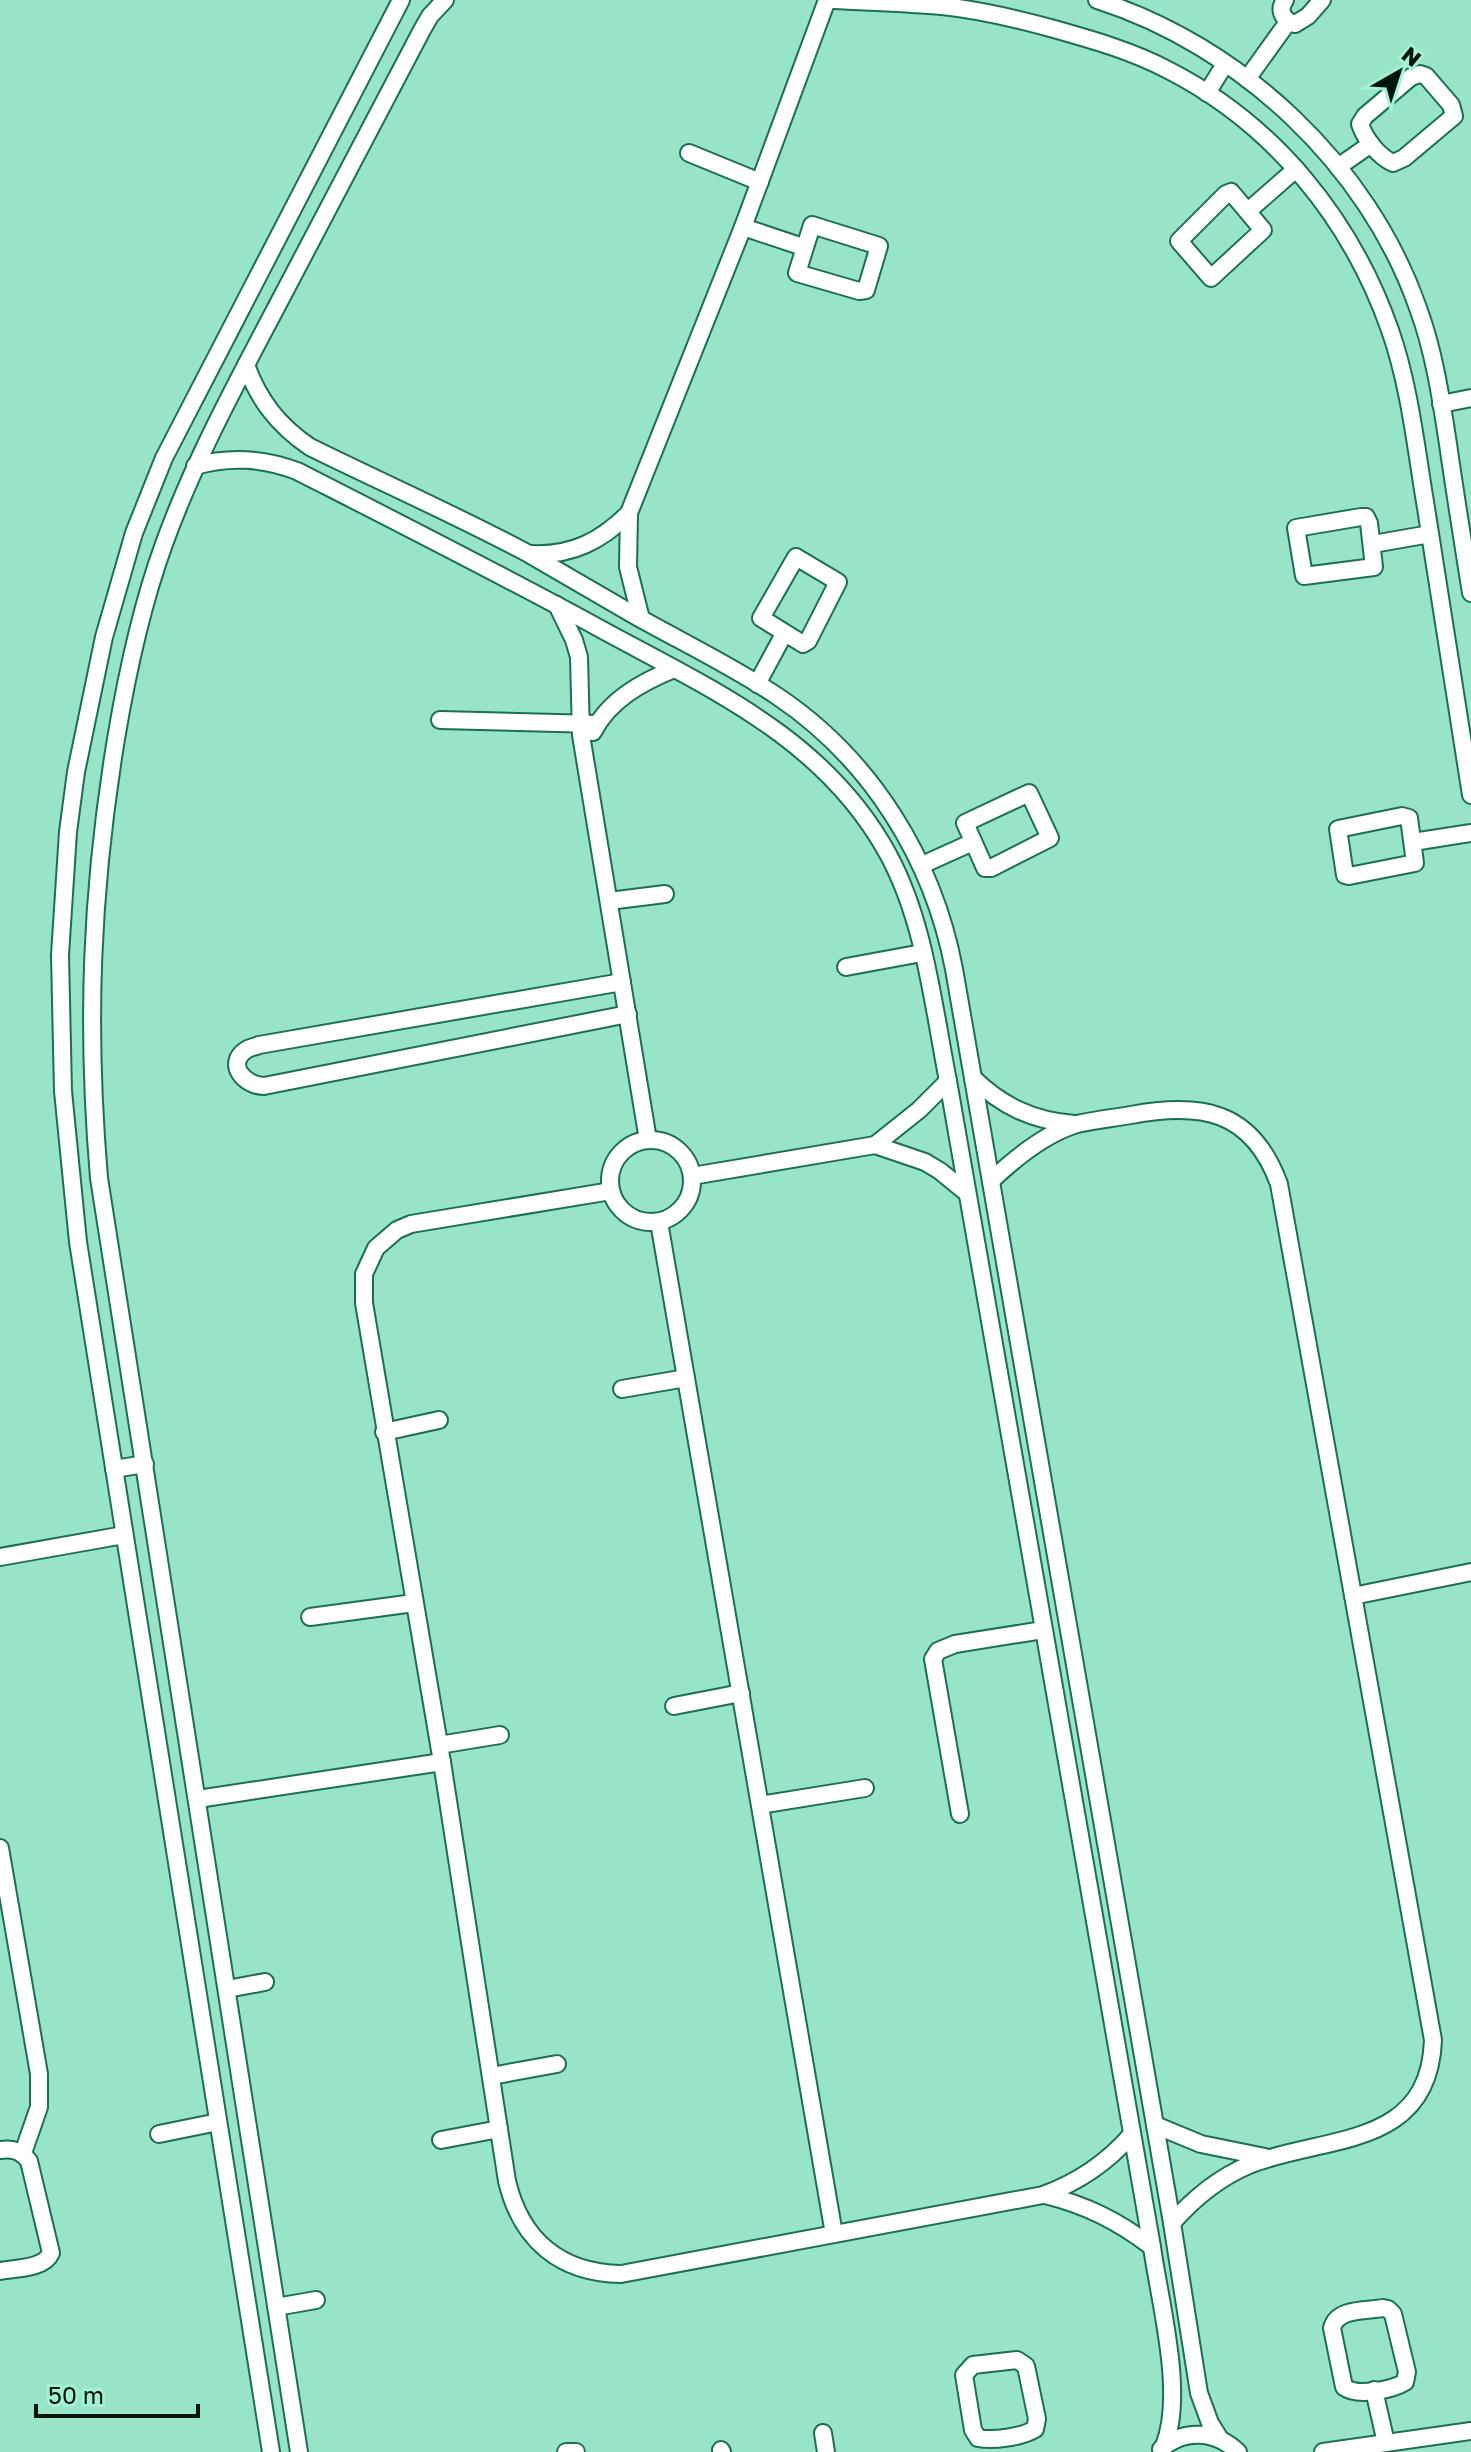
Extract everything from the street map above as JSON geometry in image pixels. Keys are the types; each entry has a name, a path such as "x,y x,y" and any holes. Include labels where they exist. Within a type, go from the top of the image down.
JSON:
{"street":[{"path":"271,2452 124,1535 69,1167 60,1016 60,955 76,772 89,704 122,572 139,520 164,458 401,0"},
{"path":"299,2452 99,1178 91,1053 91,971 102,834 132,655 162,547 195,466 246,365 422,30 445,0"},
{"path":"641,619 630,585 629,513 830,0 942,6 1035,24 1135,55 1167,69 1207,93 1255,128 1296,169 1346,235 1374,288 1391,333 1409,402 1471,795"},
{"path":"1097,0 1137,7 1247,79 1298,123 1338,167 1370,209 1406,275 1429,343 1471,593"},
{"path":"1285,0 1281,10 1288,22 1295,24 1302,22 1322,0"},
{"path":"1247,79 1288,22"},
{"path":"1207,93 1225,64"},
{"path":"1416,75 1426,76 1453,108 1454,116 1397,162 1386,160 1371,144 1361,128 1362,120 1416,75"},
{"path":"1338,167 1371,144"},
{"path":"689,153 760,182"},
{"path":"1248,211 1296,169"},
{"path":"1229,192 1248,211 1261,226 1262,232 1215,275 1208,277 1179,244 1180,239 1229,192"},
{"path":"814,225 875,244 880,249 866,290 861,292 798,274 796,269 803,247 810,226 814,225"},
{"path":"743,227 803,247"},
{"path":"246,365 256,390 270,412 310,447 527,553 757,684 805,717 852,761 892,812 922,865 950,945 1196,2369 1203,2406 1220,2439"},
{"path":"1441,404 1471,398"},
{"path":"297,471 310,447"},
{"path":"195,466 246,459 297,471 674,669 770,724 794,742 836,782 863,815 888,855 907,896 948,1081 1152,2247 1172,2373 1173,2415 1161,2449"},
{"path":"527,553 546,555 583,547 600,539 629,513"},
{"path":"1364,516 1368,519 1373,544 1375,565 1372,569 1308,577 1303,574 1296,529 1364,516"},
{"path":"1373,544 1430,534"},
{"path":"799,557 838,582 806,643 801,644 784,634 762,620 761,616 792,561 799,557"},
{"path":"557,605 579,657 579,724 648,1140"},
{"path":"757,684 784,634"},
{"path":"585,752 597,724 620,698 674,669"},
{"path":"440,720 597,724"},
{"path":"1026,793 1033,798 1050,835 1046,841 989,869 984,867 973,842 966,822 1026,793"},
{"path":"1407,816 1413,842 1416,861 1413,864 1349,876 1344,873 1337,831 1341,827 1407,816"},
{"path":"1413,842 1471,833"},
{"path":"922,865 973,842"},
{"path":"609,901 665,894"},
{"path":"846,967 922,953"},
{"path":"622,982 259,1045 246,1050 240,1057 238,1068 243,1079 253,1086 264,1086 628,1014"},
{"path":"973,1078 1002,1103 1019,1112 1038,1119 1076,1125"},
{"path":"875,1145 919,1110 948,1081"},
{"path":"991,1181 1039,1142 1076,1125 1160,1109 1191,1108 1221,1116 1258,1144 1267,1156 1279,1184 1430,2025 1432,2057 1423,2084 1416,2097 1391,2122 1359,2137 1271,2158 1232,2173 1199,2195 1172,2223"},
{"path":"648,1140 678,1149 690,1166 692,1176 690,1197 685,1206 669,1219 659,1222 648,1223 629,1216 621,1210 611,1191 614,1161 629,1146 648,1140"},
{"path":"692,1176 875,1145 925,1162 967,1193"},
{"path":"611,1191 411,1224 386,1238 369,1261 363,1288 511,2198 527,2230 553,2255 586,2270 603,2273 639,2271 1043,2195 1092,2171 1132,2134"},
{"path":"659,1222 834,2234"},
{"path":"979,1268 1005,1263"},
{"path":"622,1389 686,1378"},
{"path":"384,1432 439,1420"},
{"path":"114,1469 145,1464"},
{"path":"0,1557 124,1535"},
{"path":"1353,1596 1471,1572"},
{"path":"310,1617 414,1603"},
{"path":"960,1814 933,1659 938,1651 955,1644 1043,1630"},
{"path":"674,1706 741,1693"},
{"path":"198,1799 441,1754 500,1735"},
{"path":"760,1805 865,1788"},
{"path":"0,1848 39,2074 39,2107 23,2153"},
{"path":"227,1989 265,1982"},
{"path":"491,2076 557,2064"},
{"path":"159,2134 218,2122"},
{"path":"1155,2125 1201,2144 1271,2158"},
{"path":"441,2140 499,2129"},
{"path":"0,2150 13,2149 23,2153 32,2167 51,2253 43,2263 0,2271"},
{"path":"1043,2195 1090,2208 1112,2219 1152,2247"},
{"path":"276,2307 316,2300"},
{"path":"1383,2308 1393,2314 1407,2377 1401,2385 1374,2390 1352,2392 1344,2387 1332,2328 1334,2320 1341,2314 1383,2308"},
{"path":"1017,2360 1026,2366 1037,2424 1031,2432 1006,2444 982,2439 975,2434 964,2375 973,2365 1017,2360"},
{"path":"1172,2373 1196,2369"},
{"path":"1374,2390 1386,2443"},
{"path":"1323,2452 1471,2431"},
{"path":"823,2433 826,2452"},
{"path":"1161,2449 1185,2436 1197,2434 1220,2439 1238,2452"},
{"path":"566,2452 576,2452"}]}
